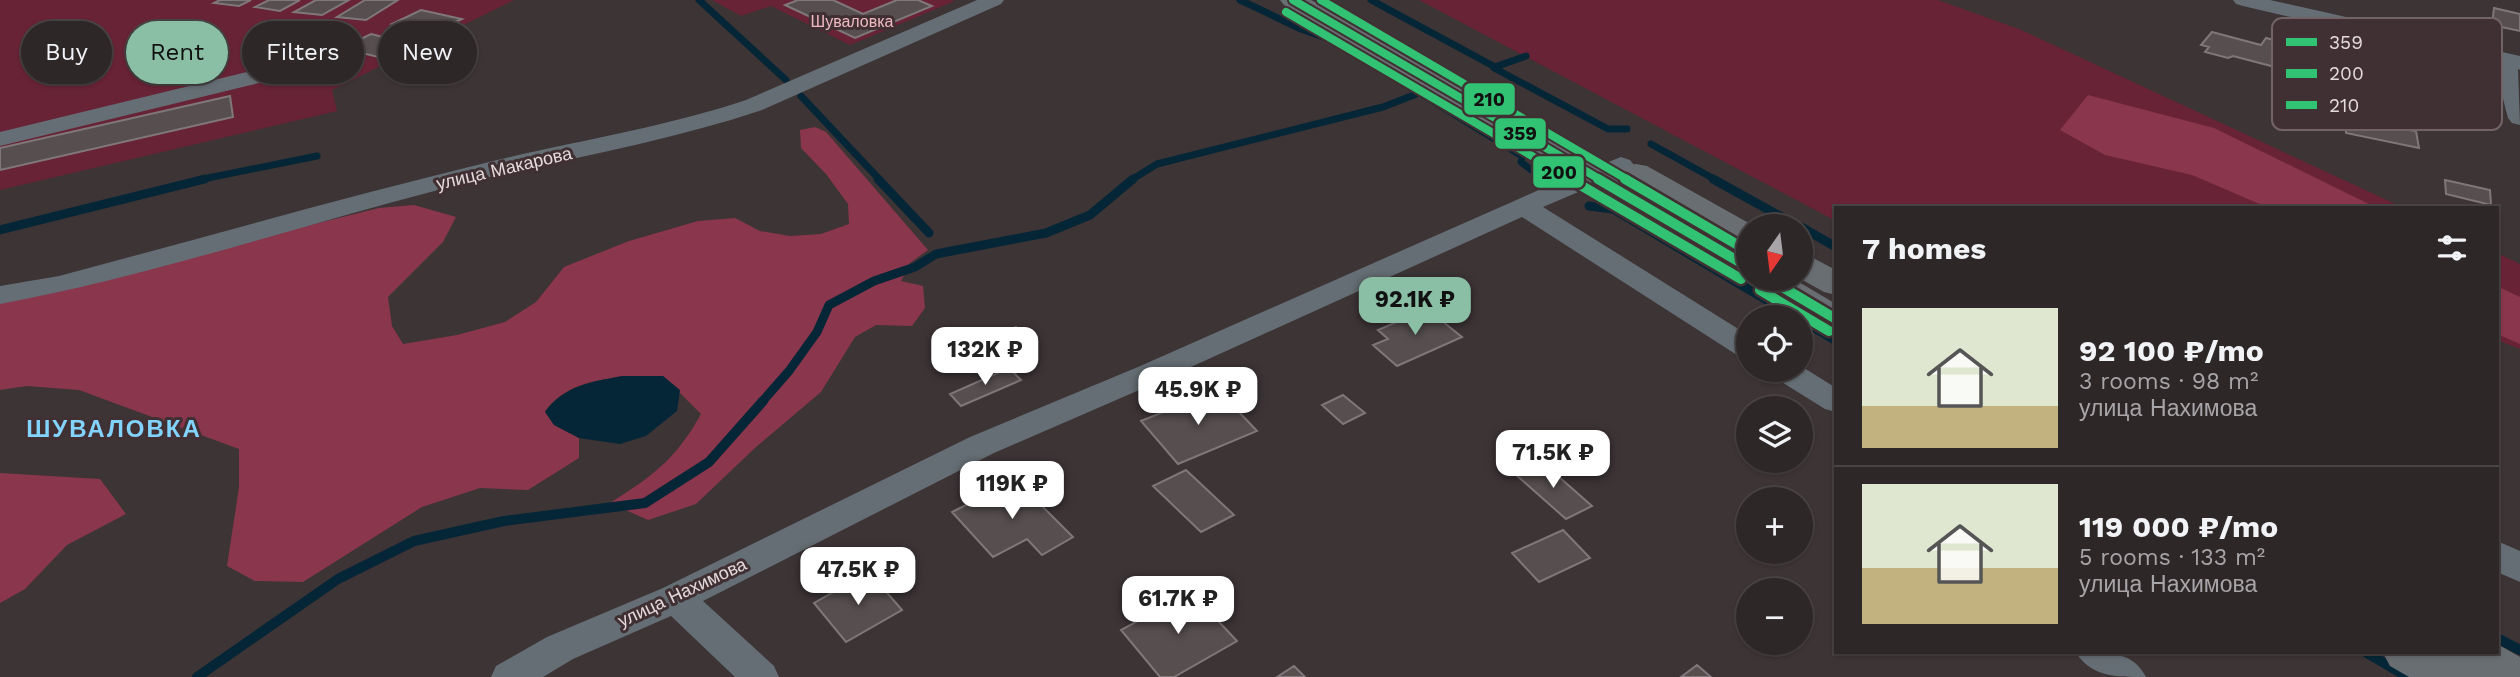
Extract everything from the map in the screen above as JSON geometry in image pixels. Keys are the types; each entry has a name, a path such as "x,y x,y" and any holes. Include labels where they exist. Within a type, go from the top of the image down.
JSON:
{"main road":[{"path":"1293,0 1606,170 1736,230"},
{"path":"1332,0 1606,170 1736,259"},
{"path":"1813,272 1834,284"},
{"path":"1789,291 1834,318"},
{"path":"2409,654 2449,677"},
{"path":"2474,654 2514,677"}],"street":[{"name":"улица Макарова","path":"0,295 61,284 491,169 716,119 994,0"},
{"path":"2243,0 2322,18"},
{"path":"2512,61 2520,118"},
{"path":"0,139 242,80"},
{"name":"улица Нахимова","path":"510,677 560,648 676,598 982,445 1149,374 1606,170"},
{"path":"1525,207 1736,340"},
{"path":"1804,382 1834,401"},
{"path":"2499,555 2520,569"},
{"path":"676,598 760,677"},
{"path":"2096,654 2100,660 2127,677"}],"green space":[{"path":"0,0 514,0 472,21 378,21 378,67 364,74 364,21 242,21 242,84 344,84 332,90 337,111 0,190"},
{"name":"Шуваловка","path":"712,0 955,1 850,45 771,6 741,16"},
{"path":"1419,0 1938,0 2019,29 2400,206 1834,206 1834,220"},
{"path":"2499,254 2520,264 2520,349 2499,341"}],"shaded area":[{"path":"2088,95 2214,128 2373,206 2264,206 2192,175 2105,155 2060,130"},
{"path":"815,127 826,132 928,250 910,263 901,281 923,286 925,308 912,326 876,325 855,337 821,392 756,447 696,504 648,520 610,503 639,484 673,455 701,414 663,376 598,380 569,391 556,399 545,411 554,425 579,438 579,458 528,490 480,488 422,507 303,582 255,581 227,566 239,487 239,449 79,390 27,386 0,390 0,302 379,208 414,205 456,217 443,242 388,297 392,326 403,344 457,335 505,322 536,302 564,267 629,241 698,221 735,218 760,231 790,236 821,234 849,224 848,204 826,174 801,148 800,130"},
{"path":"2499,287 2520,297 2520,344 2499,335"},
{"path":"0,473 100,479 126,514 67,545 25,589 0,603"}],"water":[{"path":"622,376 663,376 680,390 677,411 646,436 620,444 579,438 554,425 545,412 570,390"}],"building":[{"path":"220,0 251,0 239,6 214,3"},
{"path":"269,0 300,0 280,11 255,7"},
{"path":"316,0 349,0 322,15 294,12"},
{"path":"365,0 398,0 366,20 337,17"},
{"path":"798,0 833,0 863,14 897,0 918,0 932,6 855,38 785,5"},
{"path":"2494,8 2520,14 2520,31 2502,27 2502,18 2493,18"},
{"path":"421,10 462,19 458,21 398,21"},
{"path":"2212,32 2261,45 2266,38 2272,40 2272,66 2205,52 2209,47 2201,45"},
{"path":"371,34 378,36 378,57 364,54 364,37"},
{"path":"230,96 233,117 0,170 0,148"},
{"path":"2346,130 2416,131 2419,148 2346,133"},
{"path":"2445,180 2490,190 2491,205 2446,194"},
{"path":"1427,309 1462,337 1397,366 1373,345 1388,339 1378,330"},
{"path":"1016,327 1031,340 1009,351 994,338"},
{"path":"1009,368 1021,380 961,406 950,394"},
{"path":"1218,390 1257,431 1178,464 1141,421"},
{"path":"1343,395 1365,413 1343,424 1322,405"},
{"path":"1541,461 1592,506 1566,519 1515,474"},
{"path":"1186,470 1234,515 1201,532 1153,486"},
{"path":"1016,480 1073,537 1042,555 1027,539 993,557 952,512"},
{"path":"1563,530 1590,558 1539,582 1512,553"},
{"path":"869,572 902,610 846,642 814,603"},
{"path":"1191,592 1237,641 1174,677 1160,677 1121,630"},
{"path":"1697,665 1711,677 1681,677"},
{"path":"1294,666 1305,677 1277,677"}],"waterway":[{"path":"699,0 786,80"},
{"path":"1240,0 1301,29 1337,42 1522,156 1521,162 1539,176"},
{"path":"1371,0 1495,67 1526,56"},
{"path":"1494,68 1608,129 1627,129"},
{"path":"1131,180 1157,164 1383,107 1419,93"},
{"path":"801,96 880,180"},
{"path":"1651,144 1716,180"},
{"path":"198,180 317,156"},
{"path":"0,230 205,179"},
{"path":"878,179 929,233"},
{"path":"761,403 789,371 817,332 829,305 874,281 915,267 936,254 1046,233 1090,215 1133,179"},
{"path":"1713,179 1776,214"},
{"path":"1589,206 1613,209 1775,305"},
{"path":"1813,234 1834,246"},
{"path":"1813,327 1834,340"},
{"path":"197,677 338,579 414,541 504,521 645,503 709,462 763,401"},
{"path":"2499,639 2520,650"},
{"path":"2369,654 2408,677"}],"transit line":[{"name":"359","path":"1293,0 1736,260"},
{"name":"210","path":"1321,0 1736,244"},
{"name":"200","path":"1286,12 1736,276"},
{"name":"200","path":"1762,291 1829,331"},
{"name":"359","path":"1789,291 1834,318"}],"district":[{"name":"ШУВАЛОВКА","path":"114,429"}]}
